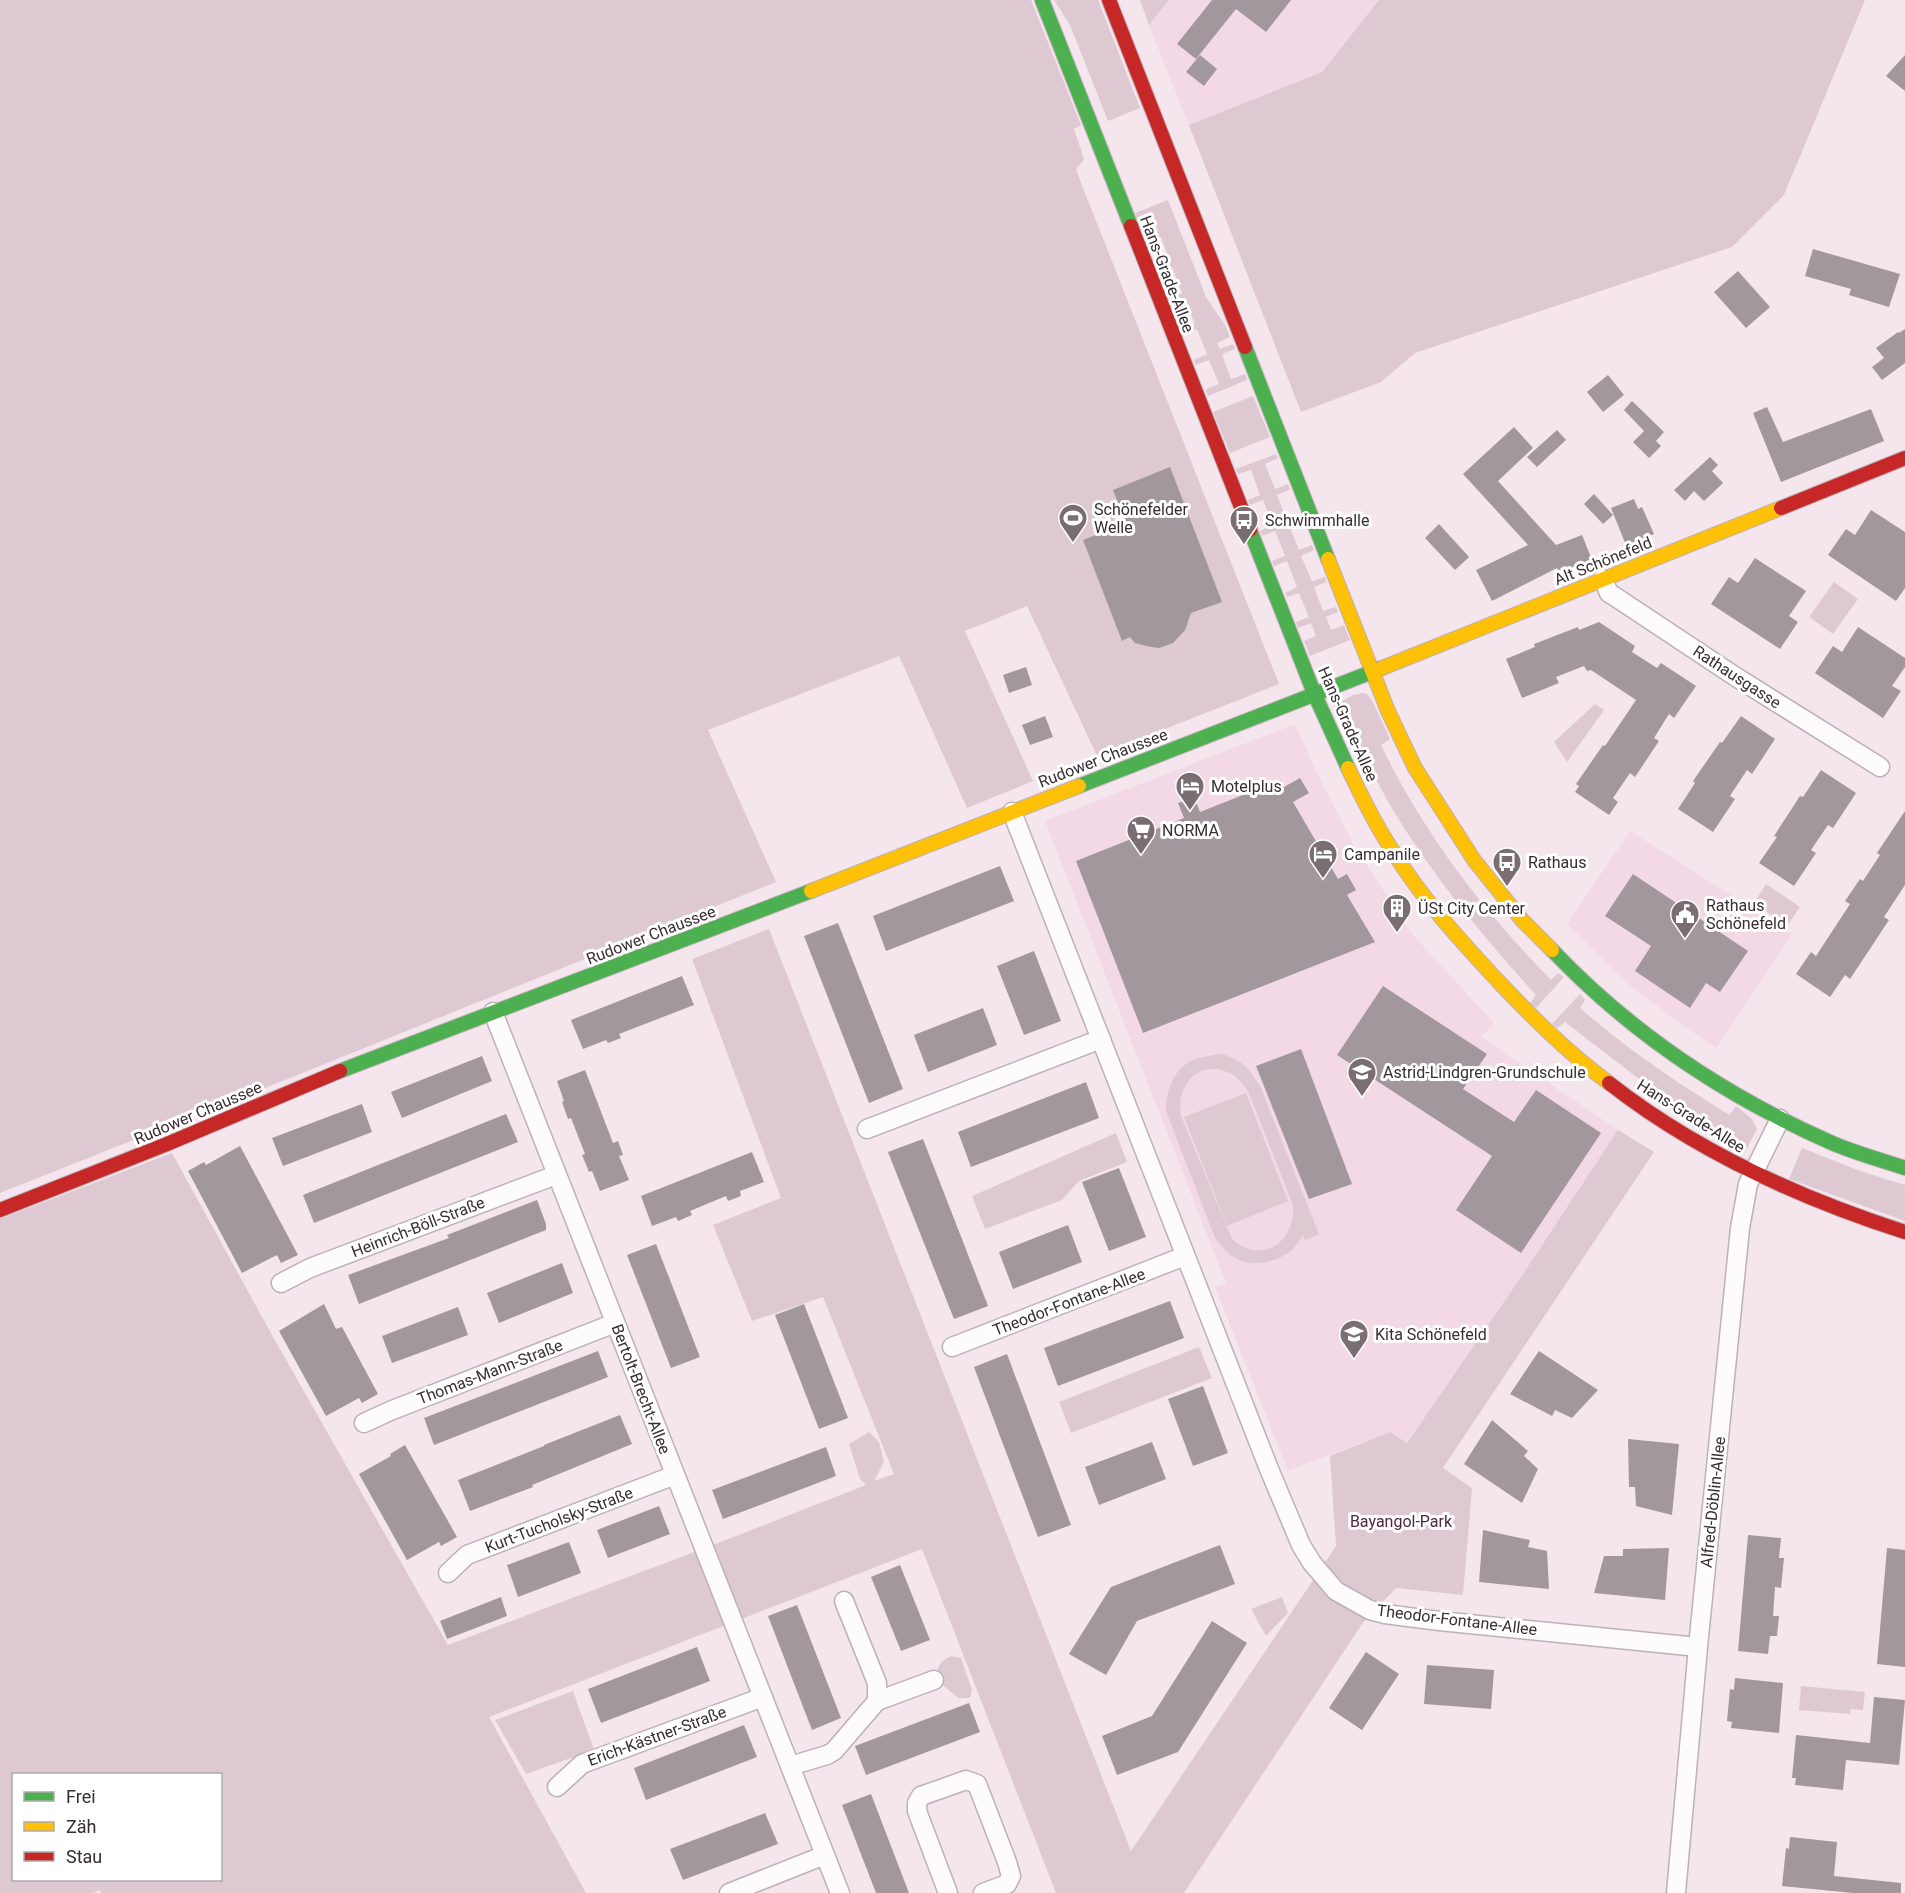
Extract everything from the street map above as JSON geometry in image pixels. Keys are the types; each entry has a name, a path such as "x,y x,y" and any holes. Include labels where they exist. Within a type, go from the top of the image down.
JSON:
{"street":[{"name":"Hans-Grade-Allee","path":"1042,0 1314,693 1344,760 1384,836 1426,898 1536,1021 1583,1064 1650,1114 1752,1173 1832,1208 1905,1232"},
{"path":"1109,0 1372,671 1406,751 1446,819 1488,879 1523,922 1577,976 1661,1048 1780,1119 1822,1139 1905,1168"},
{"name":"Alt Schönefeld","path":"1314,693 1905,458"},
{"name":"Rathausgasse","path":"1603,579 1609,593 1736,677 1880,767"},
{"name":"Rudower Chaussee","path":"0,1210 167,1144 356,1064 739,919 1314,693"},
{"name":"Theodor-Fontane-Allee","path":"1012,812 1185,1256 1301,1545 1312,1563 1336,1591 1358,1605 1385,1614 1698,1647"},
{"name":"Bertolt-Brecht-Allee","path":"493,1012 840,1893"},
{"path":"867,1129 1101,1039"},
{"name":"Alfred-Döblin-Allee","path":"1676,1893 1740,1228 1752,1173 1780,1119"},
{"name":"Heinrich-Böll-Straße","path":"281,1283 310,1268 556,1175"},
{"name":"Theodor-Fontane-Allee","path":"952,1347 1185,1256"},
{"name":"Thomas-Mann-Straße","path":"364,1423 615,1323"},
{"name":"Kurt-Tucholsky-Straße","path":"448,1573 467,1555 675,1475"},
{"path":"844,1601 877,1683 877,1701"},
{"path":"790,1766 834,1751 877,1701 934,1680"},
{"name":"Erich-Kästner-Straße","path":"557,1787 582,1764 763,1697"},
{"path":"948,1893 917,1811 917,1803 921,1796 966,1780 977,1784 1011,1876 1007,1884 983,1893"},
{"path":"729,1893 825,1855"}],"shaded area":[{"path":"1169,0 1379,0 1322,72 1189,125 1149,25"},
{"path":"1295,724 1356,849 1413,935 1494,1023 1481,1037 1618,1130 1407,1443 1390,1432 1288,1471 1215,1287 1226,1283 1045,821"},
{"path":"1630,831 1792,934 1716,1048 1622,979 1567,924"}],"green space":[{"path":"0,0 1031,0 1081,125 1074,129 1084,159 1076,170 1279,684 1097,756 1027,606 965,631 1033,781 967,808 899,656 708,730 776,882 0,1193"},
{"path":"1054,0 1098,0 1140,108 1108,121 1070,25"},
{"path":"1140,0 1169,0 1149,25"},
{"path":"1379,0 1865,0 1784,195 1732,247 1415,353 1381,382 1301,412 1189,125 1322,72"},
{"path":"1168,200 1206,297 1225,325 1230,337 1217,343 1220,349 1233,344 1235,349 1222,354 1231,379 1245,374 1247,380 1208,396 1205,390 1219,384 1209,360 1195,365 1194,360 1207,354 1197,329 1183,334 1181,329 1195,324 1185,299 1171,303 1169,299 1182,293 1172,267 1159,272 1157,268 1170,262 1161,237 1147,242 1145,236 1158,231 1151,213 1137,218 1135,213"},
{"path":"1253,396 1270,437 1230,453 1213,412"},
{"path":"1276,454 1278,458 1265,464 1275,489 1288,484 1290,489 1277,495 1287,520 1300,515 1302,520 1289,525 1299,550 1312,545 1314,550 1301,556 1312,581 1325,577 1326,582 1314,587 1323,611 1336,607 1338,612 1326,617 1331,630 1344,625 1350,640 1310,656 1304,641 1316,636 1311,623 1298,628 1296,622 1309,617 1299,593 1287,597 1285,593 1297,587 1287,561 1274,566 1272,561 1285,556 1275,531 1262,536 1260,531 1273,525 1263,500 1250,505 1248,500 1260,495 1251,470 1238,474 1236,469"},
{"path":"1834,582 1858,599 1833,634 1809,617"},
{"path":"1363,693 1372,700 1390,739 1381,745 1435,840 1501,926 1551,980 1558,973 1564,977 1536,1008 1530,1003 1536,995 1462,908 1411,839 1368,764 1344,713 1335,717 1334,705 1353,695"},
{"path":"1595,704 1604,710 1567,762 1554,742"},
{"path":"1766,884 1800,907 1787,926 1754,903"},
{"name":"Bayangol-Park","path":"769,929 1131,1851 1336,1546 1330,1456 1390,1432 1407,1443 1618,1130 1654,1152 1443,1468 1472,1488 1463,1595 1396,1588 1362,1624 1184,1893 1056,1893 922,1549 489,1717 586,1893 101,1893 100,1890 92,1893 0,1893 0,1219 172,1153 272,1335 448,1645 866,1485 860,1479 849,1444 869,1432 879,1442 884,1462 874,1481 894,1474 823,1297 752,1321 713,1225 781,1198 692,959"},
{"path":"1580,994 1585,1000 1580,1008 1634,1051 1730,1115 1736,1106 1752,1119 1757,1129 1745,1152 1715,1142 1720,1132 1639,1079 1565,1022 1557,1028 1552,1024"},
{"path":"1222,1054 1241,1063 1249,1070 1261,1088 1319,1234 1305,1240 1303,1235 1292,1250 1264,1263 1249,1263 1235,1258 1215,1238 1166,1111 1170,1086 1183,1066 1198,1058","holes":["1217,1069 1235,1076 1248,1091 1293,1205 1289,1230 1283,1239 1265,1250 1243,1247 1232,1239 1181,1116 1180,1102 1191,1078 1205,1070"]},
{"path":"1246,1093 1288,1201 1227,1226 1184,1117"},
{"path":"1116,1133 1127,1162 1079,1181 1062,1200 985,1229 972,1196"},
{"path":"1802,1148 1860,1171 1905,1185 1905,1221 1789,1179"},
{"path":"1199,1347 1212,1378 1071,1433 1059,1402"},
{"path":"1282,1597 1288,1613 1266,1636 1251,1609"},
{"path":"951,1656 961,1658 972,1690 970,1698 958,1698 937,1680 939,1665"},
{"path":"1801,1686 1865,1692 1863,1710 1851,1709 1850,1714 1799,1710"},
{"path":"573,1691 594,1750 526,1774 495,1720"}],"building":[{"path":"1212,0 1291,0 1266,32 1236,9 1196,59 1177,44"},
{"path":"1200,55 1217,69 1204,86 1186,72"},
{"path":"1905,55 1905,91 1886,76"},
{"path":"1813,249 1900,274 1889,307 1849,295 1851,289 1805,276"},
{"path":"1738,271 1770,307 1746,328 1714,292"},
{"path":"1905,329 1905,363 1882,380 1872,367 1884,358 1876,348"},
{"path":"1608,375 1624,395 1603,412 1587,392"},
{"path":"1632,401 1664,432 1656,441 1661,446 1649,458 1633,442 1644,431 1624,410"},
{"path":"1767,407 1783,442 1871,409 1884,441 1781,482 1753,413"},
{"path":"1514,427 1533,448 1498,481 1556,545 1582,535 1592,560 1559,573 1557,568 1492,601 1476,570 1528,545 1463,474"},
{"path":"1557,430 1566,440 1537,467 1527,457"},
{"path":"1710,457 1718,465 1712,471 1723,483 1704,501 1694,491 1685,501 1674,490"},
{"name":"Schönefelder Welle","path":"1170,467 1222,602 1191,613 1185,630 1173,643 1159,648 1135,643 1130,637 1122,641 1083,540 1126,523 1113,490"},
{"path":"1594,494 1613,515 1603,524 1584,504"},
{"path":"1634,499 1638,509 1642,507 1654,534 1626,545 1611,508"},
{"path":"1871,510 1905,532 1905,588 1896,601 1828,555 1846,529 1855,535"},
{"path":"1439,524 1469,557 1455,570 1425,538"},
{"path":"1755,558 1806,591 1789,616 1798,622 1780,649 1711,604 1729,577 1738,583"},
{"path":"1599,622 1635,646 1632,652 1657,668 1661,663 1696,686 1674,718 1669,714 1654,738 1659,741 1635,777 1630,773 1613,798 1618,802 1609,815 1575,792 1579,786 1576,784 1636,700 1591,670 1587,671 1584,666 1556,677 1559,683 1522,698 1506,659 1535,647 1534,644 1578,627 1579,630"},
{"path":"1858,627 1905,658 1905,667 1892,686 1901,691 1883,718 1815,673 1833,646 1842,652"},
{"path":"1026,667 1032,685 1009,693 1003,675"},
{"path":"1045,716 1053,737 1030,745 1022,725"},
{"path":"1741,716 1775,739 1752,774 1747,770 1730,796 1735,799 1713,832 1678,809 1695,783 1693,781"},
{"path":"1821,770 1856,793 1833,828 1828,825 1811,850 1816,853 1794,886 1759,863 1800,796 1803,797"},
{"path":"1300,778 1309,793 1293,802 1338,879 1347,874 1356,890 1347,895 1375,942 1143,1033 1076,861 1184,818 1178,803 1194,797 1200,812 1281,780 1284,787"},
{"path":"1905,811 1905,885 1884,917 1889,920 1850,979 1845,975 1830,997 1796,974 1811,952 1816,956 1850,904 1845,901 1860,879 1863,881 1880,855 1877,853"},
{"path":"1000,866 1014,901 886,951 873,916"},
{"name":"Rathaus Schönefeld","path":"1633,874 1748,951 1720,992 1706,983 1690,1008 1635,971 1651,946 1605,916"},
{"path":"838,923 903,1089 869,1103 804,936"},
{"path":"1034,951 1061,1021 1024,1035 997,966"},
{"path":"682,976 694,1005 619,1034 621,1038 608,1043 606,1040 583,1049 571,1020"},
{"path":"1383,986 1487,1054 1463,1089 1514,1122 1536,1090 1601,1133 1521,1253 1456,1210 1492,1156 1337,1055"},
{"path":"983,1008 997,1045 928,1072 914,1035"},
{"path":"1301,1049 1352,1184 1309,1199 1256,1066"},
{"path":"482,1056 492,1081 402,1118 391,1092"},
{"path":"585,1070 613,1143 618,1141 623,1155 619,1156 629,1180 600,1191 582,1155 585,1154 571,1118 568,1119 557,1081"},
{"path":"1086,1082 1099,1118 971,1167 958,1132"},
{"path":"362,1104 372,1132 283,1166 272,1138"},
{"path":"506,1114 518,1142 314,1223 303,1195"},
{"path":"923,1139 988,1306 954,1319 888,1152"},
{"path":"240,1146 298,1255 281,1263 277,1255 242,1273 188,1171 204,1162 206,1165"},
{"path":"752,1152 764,1182 740,1191 741,1196 728,1201 726,1196 690,1211 692,1215 678,1221 676,1217 652,1226 641,1196"},
{"path":"1119,1168 1146,1237 1109,1251 1082,1182"},
{"path":"537,1200 546,1230 359,1304 348,1275 449,1238 447,1235"},
{"path":"1068,1225 1082,1262 1013,1289 999,1252"},
{"path":"656,1244 700,1357 671,1368 627,1255"},
{"path":"562,1263 573,1293 499,1323 487,1293"},
{"path":"1170,1301 1184,1338 1058,1386 1044,1348"},
{"path":"324,1304 336,1329 342,1327 378,1394 362,1403 359,1398 326,1416 279,1331"},
{"path":"804,1304 848,1418 819,1429 775,1315"},
{"path":"458,1307 468,1335 392,1363 382,1336"},
{"path":"598,1351 608,1377 434,1445 424,1418"},
{"path":"1539,1351 1598,1390 1572,1418 1555,1410 1552,1416 1510,1394"},
{"path":"1007,1354 1071,1525 1038,1537 974,1367"},
{"path":"1203,1386 1228,1453 1193,1466 1168,1399"},
{"path":"620,1415 632,1444 532,1485 533,1487 470,1511 458,1480"},
{"path":"1492,1420 1528,1451 1524,1456 1538,1469 1522,1503 1464,1464"},
{"path":"1628,1439 1679,1444 1672,1515 1636,1506 1635,1487 1629,1487"},
{"path":"1152,1442 1166,1479 1099,1505 1085,1467"},
{"path":"405,1445 457,1537 441,1546 439,1542 407,1560 359,1474 391,1456 390,1454"},
{"path":"826,1447 836,1476 723,1519 712,1490"},
{"path":"659,1506 670,1534 608,1558 597,1530"},
{"path":"1483,1530 1530,1540 1528,1547 1547,1551 1549,1589 1479,1582"},
{"path":"1748,1535 1781,1538 1779,1558 1784,1558 1781,1588 1775,1587 1773,1616 1779,1616 1777,1636 1770,1636 1768,1654 1738,1651"},
{"path":"569,1542 581,1573 518,1597 507,1565"},
{"path":"1220,1545 1235,1584 1137,1621 1106,1675 1069,1654 1111,1587"},
{"path":"1669,1548 1665,1600 1594,1593 1604,1556 1623,1556 1623,1549"},
{"path":"1887,1548 1905,1550 1905,1667 1877,1664"},
{"path":"900,1565 930,1640 901,1651 871,1577"},
{"path":"501,1597 507,1616 447,1639 440,1621"},
{"path":"797,1605 841,1718 812,1730 768,1616"},
{"path":"1212,1621 1247,1643 1178,1752 1117,1775 1102,1736 1152,1716"},
{"path":"697,1647 710,1681 601,1723 588,1689"},
{"path":"1366,1652 1399,1674 1362,1730 1329,1708"},
{"path":"1427,1665 1494,1670 1491,1709 1424,1704"},
{"path":"1735,1678 1783,1683 1779,1733 1731,1728 1732,1722 1727,1721 1730,1689 1734,1690"},
{"path":"1874,1697 1905,1700 1899,1765 1846,1760 1843,1790 1795,1785 1796,1778 1792,1778 1796,1735 1870,1743"},
{"path":"969,1703 980,1732 866,1775 855,1746"},
{"path":"744,1725 757,1757 646,1800 634,1768"},
{"path":"871,1794 909,1893 876,1893 842,1805"},
{"path":"765,1813 778,1844 683,1880 670,1849"},
{"path":"1790,1837 1837,1842 1834,1876 1901,1883 1901,1893 1853,1893 1782,1886 1786,1848 1789,1849"}],"traffic: fast":[{"path":"1042,0 1131,226"},
{"path":"1245,347 1328,559"},
{"path":"1250,530 1314,693 1348,768"},
{"path":"1079,786 1382,668"},
{"path":"340,1071 811,891"},
{"path":"1552,950 1614,1009 1718,1084 1793,1125 1832,1143 1905,1168"}],"traffic: slow":[{"path":"1382,668 1781,508"},
{"path":"1328,559 1388,711 1415,768 1474,860 1522,920 1552,950"},
{"path":"1348,768 1387,843 1443,920 1538,1022 1579,1060 1609,1083"},
{"path":"811,891 1079,786"}],"traffic: jam":[{"path":"1109,0 1245,347"},
{"path":"1131,226 1250,530"},
{"path":"1781,508 1905,458"},
{"path":"0,1210 167,1144 340,1071"},
{"path":"1609,1083 1677,1131 1750,1171 1826,1204 1905,1232"}],"place":[{"name":"Schönefelder Welle","path":"1073,544"},
{"name":"Schwimmhalle","path":"1244,546"},
{"name":"Motelplus","path":"1190,812"},
{"name":"NORMA","path":"1141,856"},
{"name":"Campanile","path":"1323,880"},
{"name":"Rathaus","path":"1507,888"},
{"name":"ÜSt City Center","path":"1397,934"},
{"name":"Rathaus Schönefeld","path":"1685,940"},
{"name":"Astrid-Lindgren-Grundschule","path":"1362,1098"},
{"name":"Kita Schönefeld","path":"1354,1360"}]}
